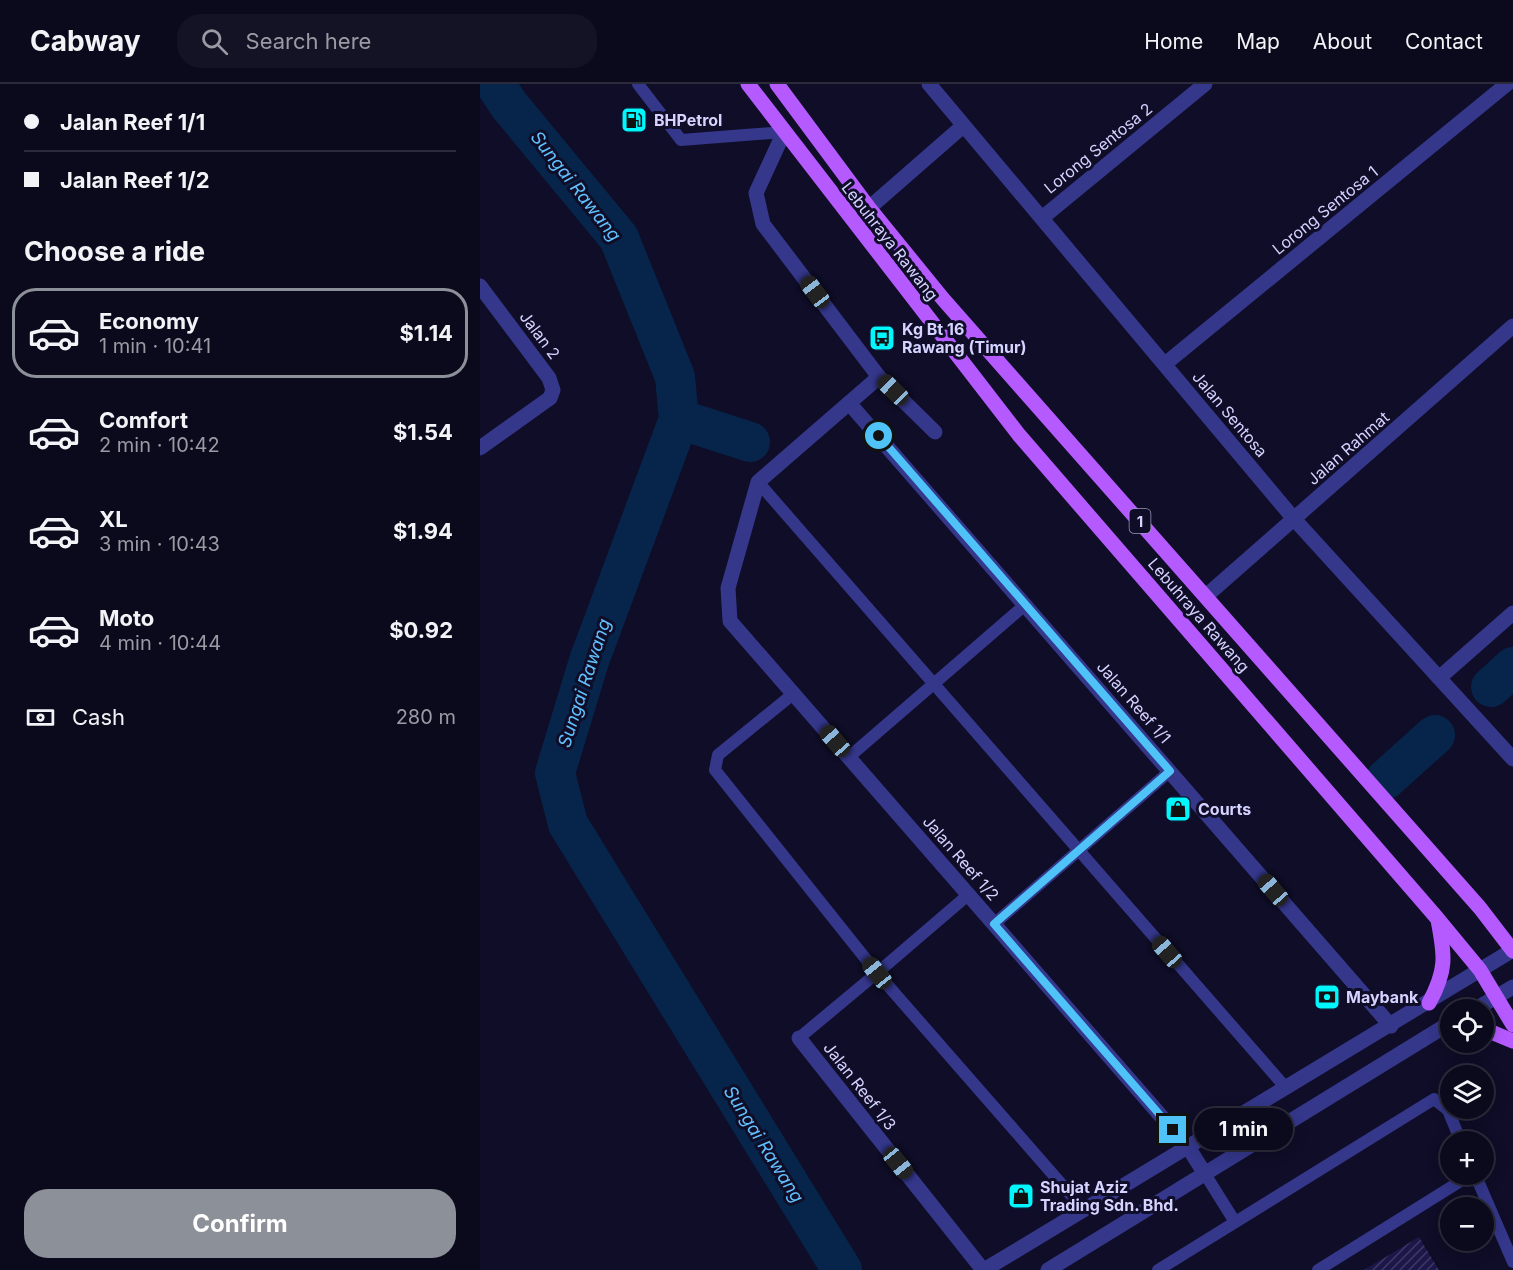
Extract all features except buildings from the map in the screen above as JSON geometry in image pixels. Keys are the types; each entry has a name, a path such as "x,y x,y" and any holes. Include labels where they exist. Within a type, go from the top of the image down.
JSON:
{"main road":[{"name":"Lebuhraya Rawang","path":"748,84 1019,435 1437,918 1480,970 1513,1025"},
{"name":"Lebuhraya Rawang","path":"777,84 868,208 943,299 1480,908 1513,951"},
{"path":"1429,1003 1444,969 1444,952 1437,918"},
{"path":"1494,1033 1513,1041"}],"street":[{"name":"Jalan Sentosa","path":"929,84 1294,519 1513,759"},
{"name":"Lorong Sentosa 1","path":"1165,364 1506,84"},
{"name":"Lorong Sentosa 2","path":"1042,218 1200,86"},
{"path":"868,208 963,126"},
{"path":"784,132 756,193 763,224 879,377 935,432"},
{"name":"Jalan 2","path":"480,286 549,378 553,390 550,398 480,448"},
{"name":"Jalan Rahmat","path":"1206,596 1513,326"},
{"path":"758,482 879,377"},
{"name":"Jalan Reef 1/1","path":"849,403 1391,1026"},
{"name":"Jalan Reef 1/2","path":"758,482 728,588 730,621 1188,1147 1204,1174"},
{"path":"1438,678 1513,613"},
{"path":"983,1270 1513,951"},
{"path":"1492,999 1513,987"},
{"path":"1048,1270 1440,1029"},
{"name":"Jalan Reef 1/3","path":"799,1038 983,1270"}],"lane":[{"path":"638,84 681,140 784,132"},
{"path":"758,482 1286,1088"},
{"path":"849,757 1025,605"},
{"path":"793,694 718,755 715,770 877,973 1084,1210"},
{"path":"994,924 1170,771"},
{"path":"799,1038 968,895"},
{"path":"1158,1270 1434,1100 1448,1110 1457,1131"},
{"path":"1204,1174 1235,1222"},
{"path":"1318,1270 1455,1185"},
{"path":"1478,1185 1513,1262"}],"waterway":[{"name":"Sungai Rawang","path":"495,84 509,105 619,238 675,377 679,419 589,661 555,773 568,824 842,1270"},
{"path":"679,419 750,442"},
{"path":"1491,687 1513,667"},
{"path":"1386,779 1435,735"}],"place":[{"name":"BHPetrol","path":"634,120"},
{"name":"Kg Bt 16 Rawang (Timur)","path":"882,338"},
{"name":"Courts","path":"1178,809"},
{"name":"Maybank","path":"1327,997"},
{"name":"Shujat Aziz Trading Sdn. Bhd.","path":"1021,1196"}],"route":[{"path":"879,436 1170,771 994,924 1173,1130"}]}
